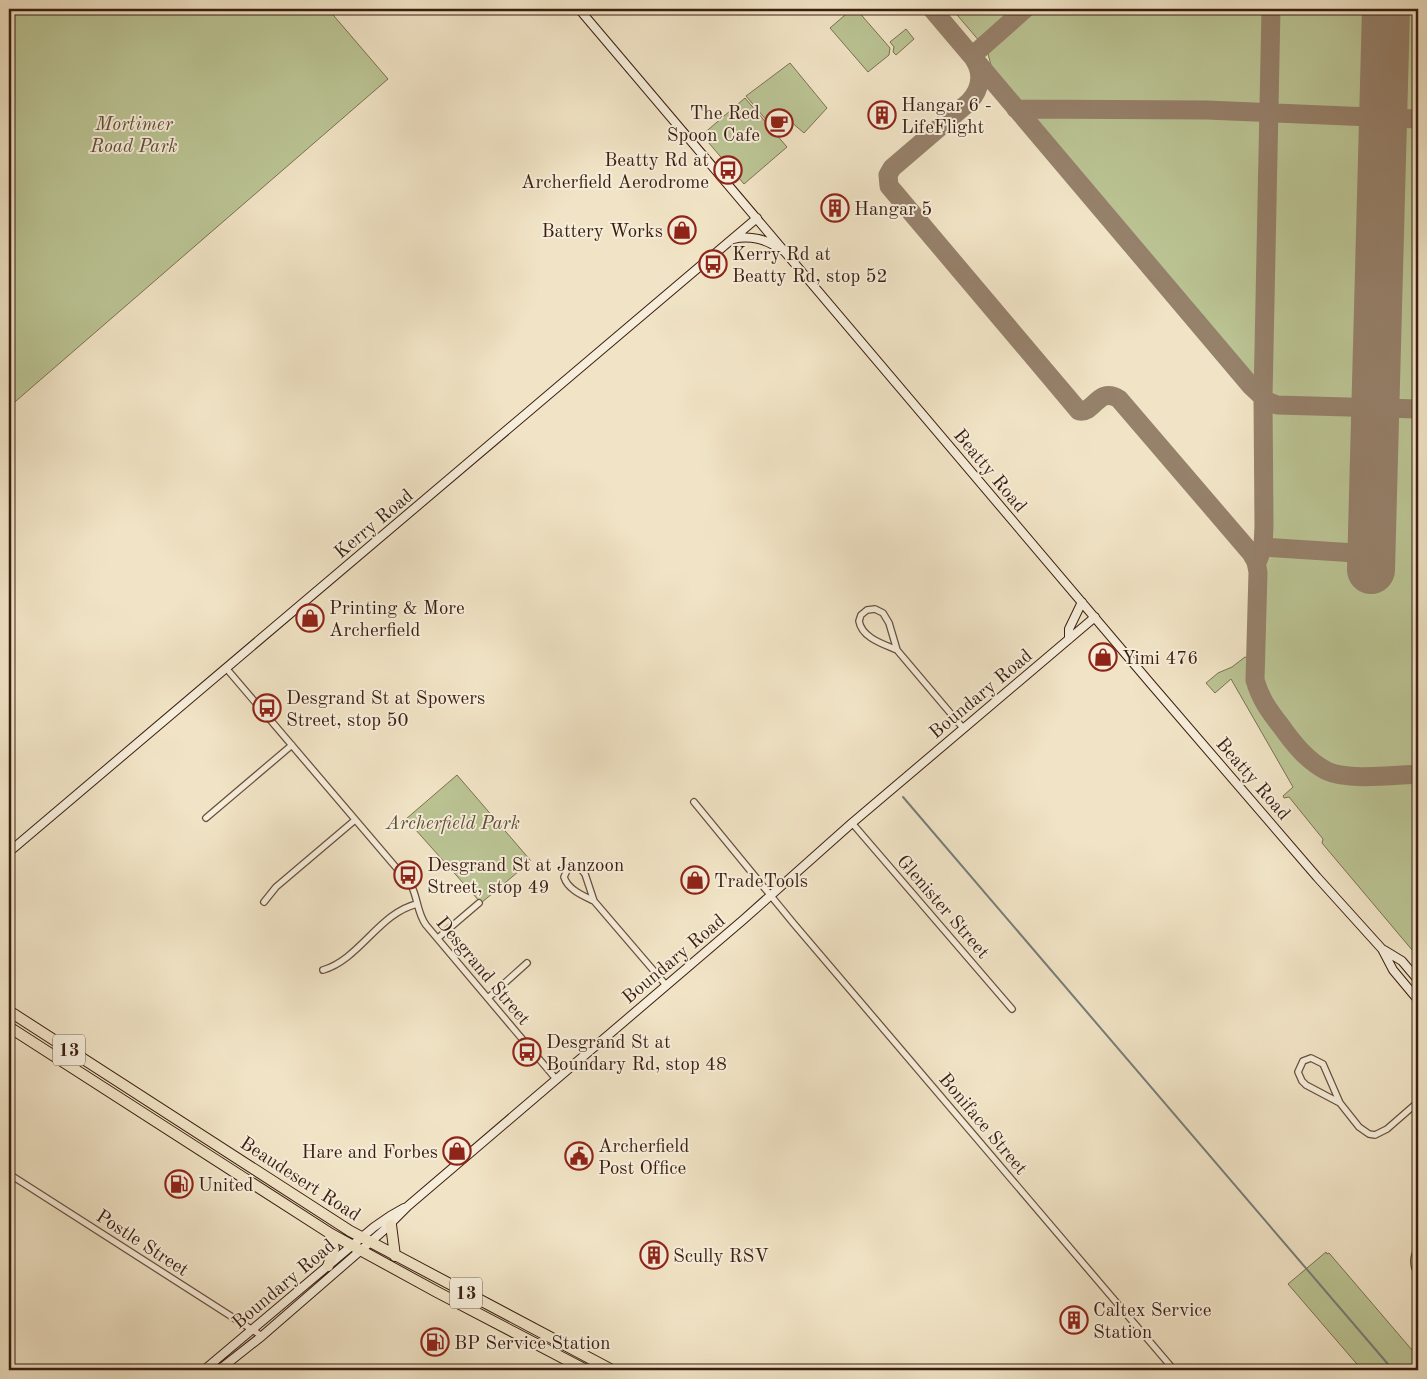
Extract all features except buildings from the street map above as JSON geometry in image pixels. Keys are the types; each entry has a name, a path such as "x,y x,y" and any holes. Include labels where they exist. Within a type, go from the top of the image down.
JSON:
{"highway":[{"name":"Beaudesert Road","path":"9,1011 366,1240 612,1370"},
{"name":"Beaudesert Road","path":"9,1027 331,1234 586,1370"},
{"path":"391,1225 396,1256"},
{"path":"328,1266 334,1249 331,1234"}],"main road":[{"name":"Beatty Road","path":"580,9 1082,602 1317,877 1382,949 1393,970 1418,1000"},
{"name":"Kerry Road","path":"9,852 757,218"},
{"path":"733,239 754,237 776,246 798,267"},
{"path":"1069,639 1069,629 1082,602"},
{"name":"Boundary Road","path":"366,1240 391,1225 408,1206 852,823 1095,617"},
{"name":"Beatty Road","path":"1382,949 1402,961 1418,980"},
{"name":"Boundary Road","path":"219,1370 262,1336 390,1216 408,1206"},
{"name":"Boundary Road","path":"204,1370 328,1266 356,1248"}],"street":[{"path":"898,650 882,644 863,631 859,621 864,612 875,609 883,613 889,623 898,650 963,728"},
{"name":"Desgrand Street","path":"226,668 411,886 422,920 556,1079"},
{"path":"206,818 292,745"},
{"name":"Boniface Street","path":"694,802 770,895 1174,1370"},
{"path":"264,902 276,887 355,820"},
{"name":"Glenister Street","path":"852,823 1012,1009"},
{"path":"594,901 580,894 566,883 564,877 568,868 574,866 582,870 594,901 666,985"},
{"path":"438,938 479,903"},
{"path":"323,970 339,963 402,908 417,904"},
{"path":"488,998 527,964"},
{"path":"1340,1103 1302,1081 1298,1072 1303,1061 1311,1058 1323,1064 1340,1103 1359,1127 1372,1134 1387,1129 1418,1102"},
{"name":"Postle Street","path":"9,1174 262,1336"},
{"path":"1418,1248 1414,1260 1418,1274"}],"green space":[{"name":"Mortimer Road Park","path":"9,9 328,9 388,79 9,407"},
{"path":"852,9 857,10 890,48 889,55 868,72 830,28"},
{"path":"952,9 1418,9 1418,957 1322,843 1323,839 1289,797 1284,798 1283,796 1293,787 1231,679 1215,693 1206,683 1218,673 1232,667 1245,657 1251,659 1254,678 1258,678 1261,674 1269,399 992,69 987,50"},
{"path":"906,29 914,39 896,55 893,52 894,47 890,42"},
{"path":"790,63 827,108 804,133 791,122 778,134 746,96"},
{"path":"745,98 787,147 744,184 702,135"},
{"name":"Archerfield Park","path":"457,775 531,861 481,903 406,819"},
{"path":"1326,1252 1327,1254 1329,1253 1418,1357 1418,1370 1362,1370 1288,1284"}],"waterway":[{"path":"903,797 1393,1370"}],"taxiway":[{"path":"932,9 1251,386 1267,401 1277,405 1418,409"},
{"path":"972,56 1025,9"},
{"path":"1257,563 1263,547 1264,526 1263,398 1271,9"},
{"path":"974,59 980,75 973,97 892,168 888,175 889,186 1079,411 1089,409 1106,396 1119,399 1251,553 1256,562 1258,572 1255,680 1262,699 1290,739 1313,762 1327,771 1336,774 1359,777 1418,774"},
{"path":"1016,109 1207,110 1418,119"},
{"path":"1263,547 1371,554"}],"runway":[{"path":"1371,570 1386,9"}],"place":[{"name":"Hangar 6 - LifeFlight","path":"882,115"},
{"name":"The Red Spoon Cafe","path":"779,123"},
{"name":"Beatty Rd at Archerfield Aerodrome","path":"728,170"},
{"name":"Hangar 5","path":"835,208"},
{"name":"Battery Works","path":"682,230"},
{"name":"Kerry Rd at Beatty Rd, stop 52","path":"713,264"},
{"name":"Printing & More Archerfield","path":"310,618"},
{"name":"Yimi 476","path":"1103,657"},
{"name":"Desgrand St at Spowers Street, stop 50","path":"267,708"},
{"name":"Desgrand St at Janzoon Street, stop 49","path":"408,875"},
{"name":"TradeTools","path":"695,880"},
{"name":"Desgrand St at Boundary Rd, stop 48","path":"527,1052"},
{"name":"Hare and Forbes","path":"457,1151"},
{"name":"Archerfield Post Office","path":"579,1156"},
{"name":"United","path":"179,1184"},
{"name":"Scully RSV","path":"654,1255"},
{"name":"Caltex Service Station","path":"1074,1320"},
{"name":"BP Service Station","path":"435,1342"}]}
